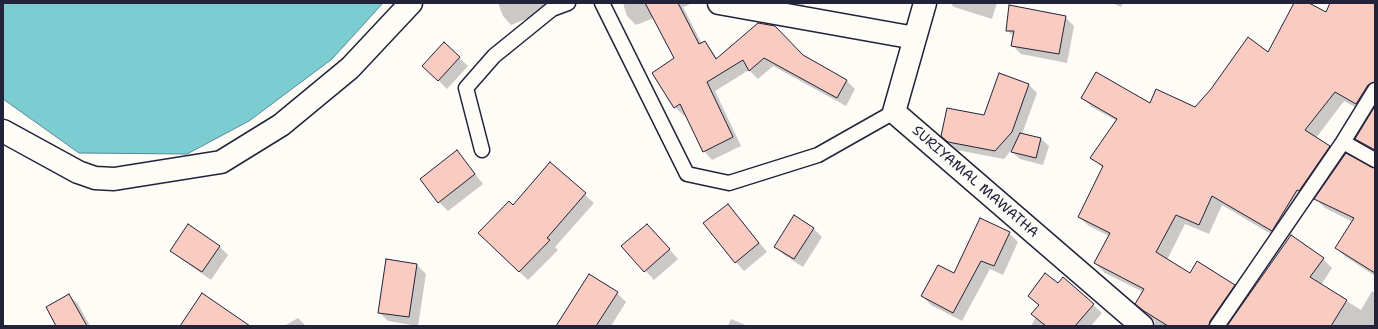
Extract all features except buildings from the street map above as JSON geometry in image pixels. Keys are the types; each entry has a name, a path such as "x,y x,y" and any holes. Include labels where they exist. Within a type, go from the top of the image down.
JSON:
{"street":[{"path":"3,131 78,172 95,178 114,179 221,162 281,125 350,68 411,3"},
{"path":"719,3 915,38"},
{"path":"894,112 925,3"},
{"name":"SURIYAMAL MAWATHA","path":"894,112 1141,326"}],"lane":[{"path":"482,150 466,88 494,56 552,9 568,3"},
{"path":"602,3 687,174 729,183 818,155 894,112"},
{"path":"1217,326 1343,142 1375,90"},
{"path":"1343,142 1375,160"}],"water":[{"path":"3,3 383,3 332,59 249,121 187,154 79,153 3,99"}]}
